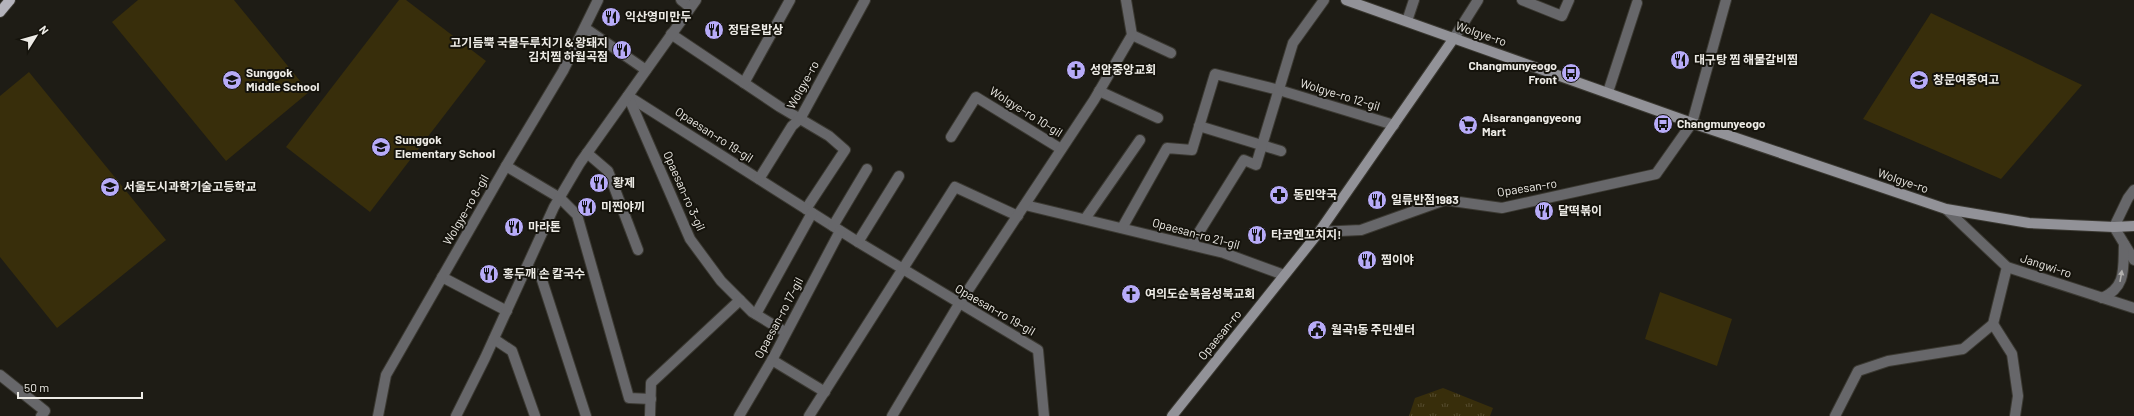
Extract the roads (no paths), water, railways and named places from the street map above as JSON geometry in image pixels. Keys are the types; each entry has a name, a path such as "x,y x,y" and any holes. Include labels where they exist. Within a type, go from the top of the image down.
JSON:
{"main road":[{"path":"0,12 10,0"},
{"name":"Wolgye-ro","path":"1346,0 1692,123 1946,209 2029,223 2114,227 2134,226"},
{"name":"Opaesan-ro","path":"1172,416 1319,232 1454,38"}],"street":[{"name":"Wolgye-ro 8-gil","path":"378,416 386,375 506,166 563,71 598,0"},
{"path":"456,416 560,198 587,152 693,3 681,0"},
{"path":"744,83 790,0"},
{"name":"Wolgye-ro","path":"759,179 792,126 800,119 865,0"},
{"path":"1126,0 1132,35 1171,53"},
{"path":"1191,245 1244,160 1256,165 1293,43 1324,0"},
{"path":"1407,21 1414,0"},
{"name":"Opaesan-ro","path":"1454,38 1478,0"},
{"path":"1522,0 1562,16 1569,0"},
{"path":"1692,123 1726,0"},
{"path":"1608,92 1637,3"},
{"path":"585,28 646,70"},
{"path":"671,34 744,83 829,136 845,150 809,211 756,314"},
{"name":"Wolgye-ro 10-gil","path":"959,304 1099,91 1132,35"},
{"name":"Wolgye-ro 12-gil","path":"1199,126 1215,74 1278,90 1394,125"},
{"path":"1099,91 1158,118"},
{"name":"Opaesan-ro 19-gil","path":"628,96 836,229 1038,350 1044,416"},
{"name":"Opaesan-ro 3-gil","path":"628,96 690,239 721,281 740,300 756,314 785,332"},
{"name":"Wolgye-ro 10-gil","path":"951,137 976,96 1061,149"},
{"name":"Opaesan-ro","path":"1319,232 1361,230 1445,200 1502,208 1656,174 1692,123"},
{"path":"1122,228 1167,148 1192,150 1199,126 1281,151"},
{"path":"1085,219 1140,140"},
{"path":"587,152 608,171 638,250"},
{"path":"506,166 560,198 577,215 629,398 651,399"},
{"path":"836,229 867,169"},
{"path":"858,242 899,176"},
{"path":"809,416 955,187 1018,216"},
{"path":"2134,190 2128,198 2114,227 2134,260"},
{"name":"Opaesan-ro 21-gil","path":"1025,205 1224,253 1284,276"},
{"name":"Jangwi-ro","path":"1946,209 2007,268 2134,308"},
{"name":"Opaesan-ro 17-gil","path":"739,416 772,360 836,229"},
{"path":"2102,298 2113,294 2119,286 2122,274 2124,244"},
{"path":"527,268 541,278 586,416"},
{"path":"1835,416 1858,371 1888,361 1963,349 1993,324 2007,268"},
{"path":"442,277 507,311"},
{"path":"650,416 651,383 740,300"},
{"path":"892,416 959,304"},
{"path":"1993,324 2012,354 2018,396 2015,416"},
{"path":"494,339 512,351 535,416"},
{"path":"772,360 825,392"},
{"path":"0,375 43,414"}],"place":[{"name":"익산영미만두","path":"611,17"},
{"name":"정담은밥상","path":"714,30"},
{"name":"고기듬뿍 국물두루치기＆왕돼지 김치찜 하월곡점","path":"622,50"},
{"name":"대구탕 찜 해물갈비찜","path":"1680,60"},
{"name":"성암중앙교회","path":"1076,70"},
{"name":"Changmunyeogo Front","path":"1571,73"},
{"name":"Sunggok Middle School","path":"232,80"},
{"name":"창문여중여고","path":"1919,80"},
{"name":"Changmunyeogo","path":"1663,124"},
{"name":"Aisarangangyeong Mart","path":"1468,125"},
{"name":"Sunggok Elementary School","path":"381,147"},
{"name":"황제","path":"599,183"},
{"name":"서울도시과학기술고등학교","path":"110,187"},
{"name":"동민약국","path":"1279,195"},
{"name":"일류반점1983","path":"1377,200"},
{"name":"미찐야끼","path":"587,207"},
{"name":"달떡볶이","path":"1544,211"},
{"name":"마라톤","path":"514,227"},
{"name":"타코엔꼬치지!","path":"1257,235"},
{"name":"찜이야","path":"1367,260"},
{"name":"홍두깨 손 칼국수","path":"489,274"},
{"name":"여의도순복음성북교회","path":"1131,294"},
{"name":"월곡1동 주민센터","path":"1317,330"}]}
